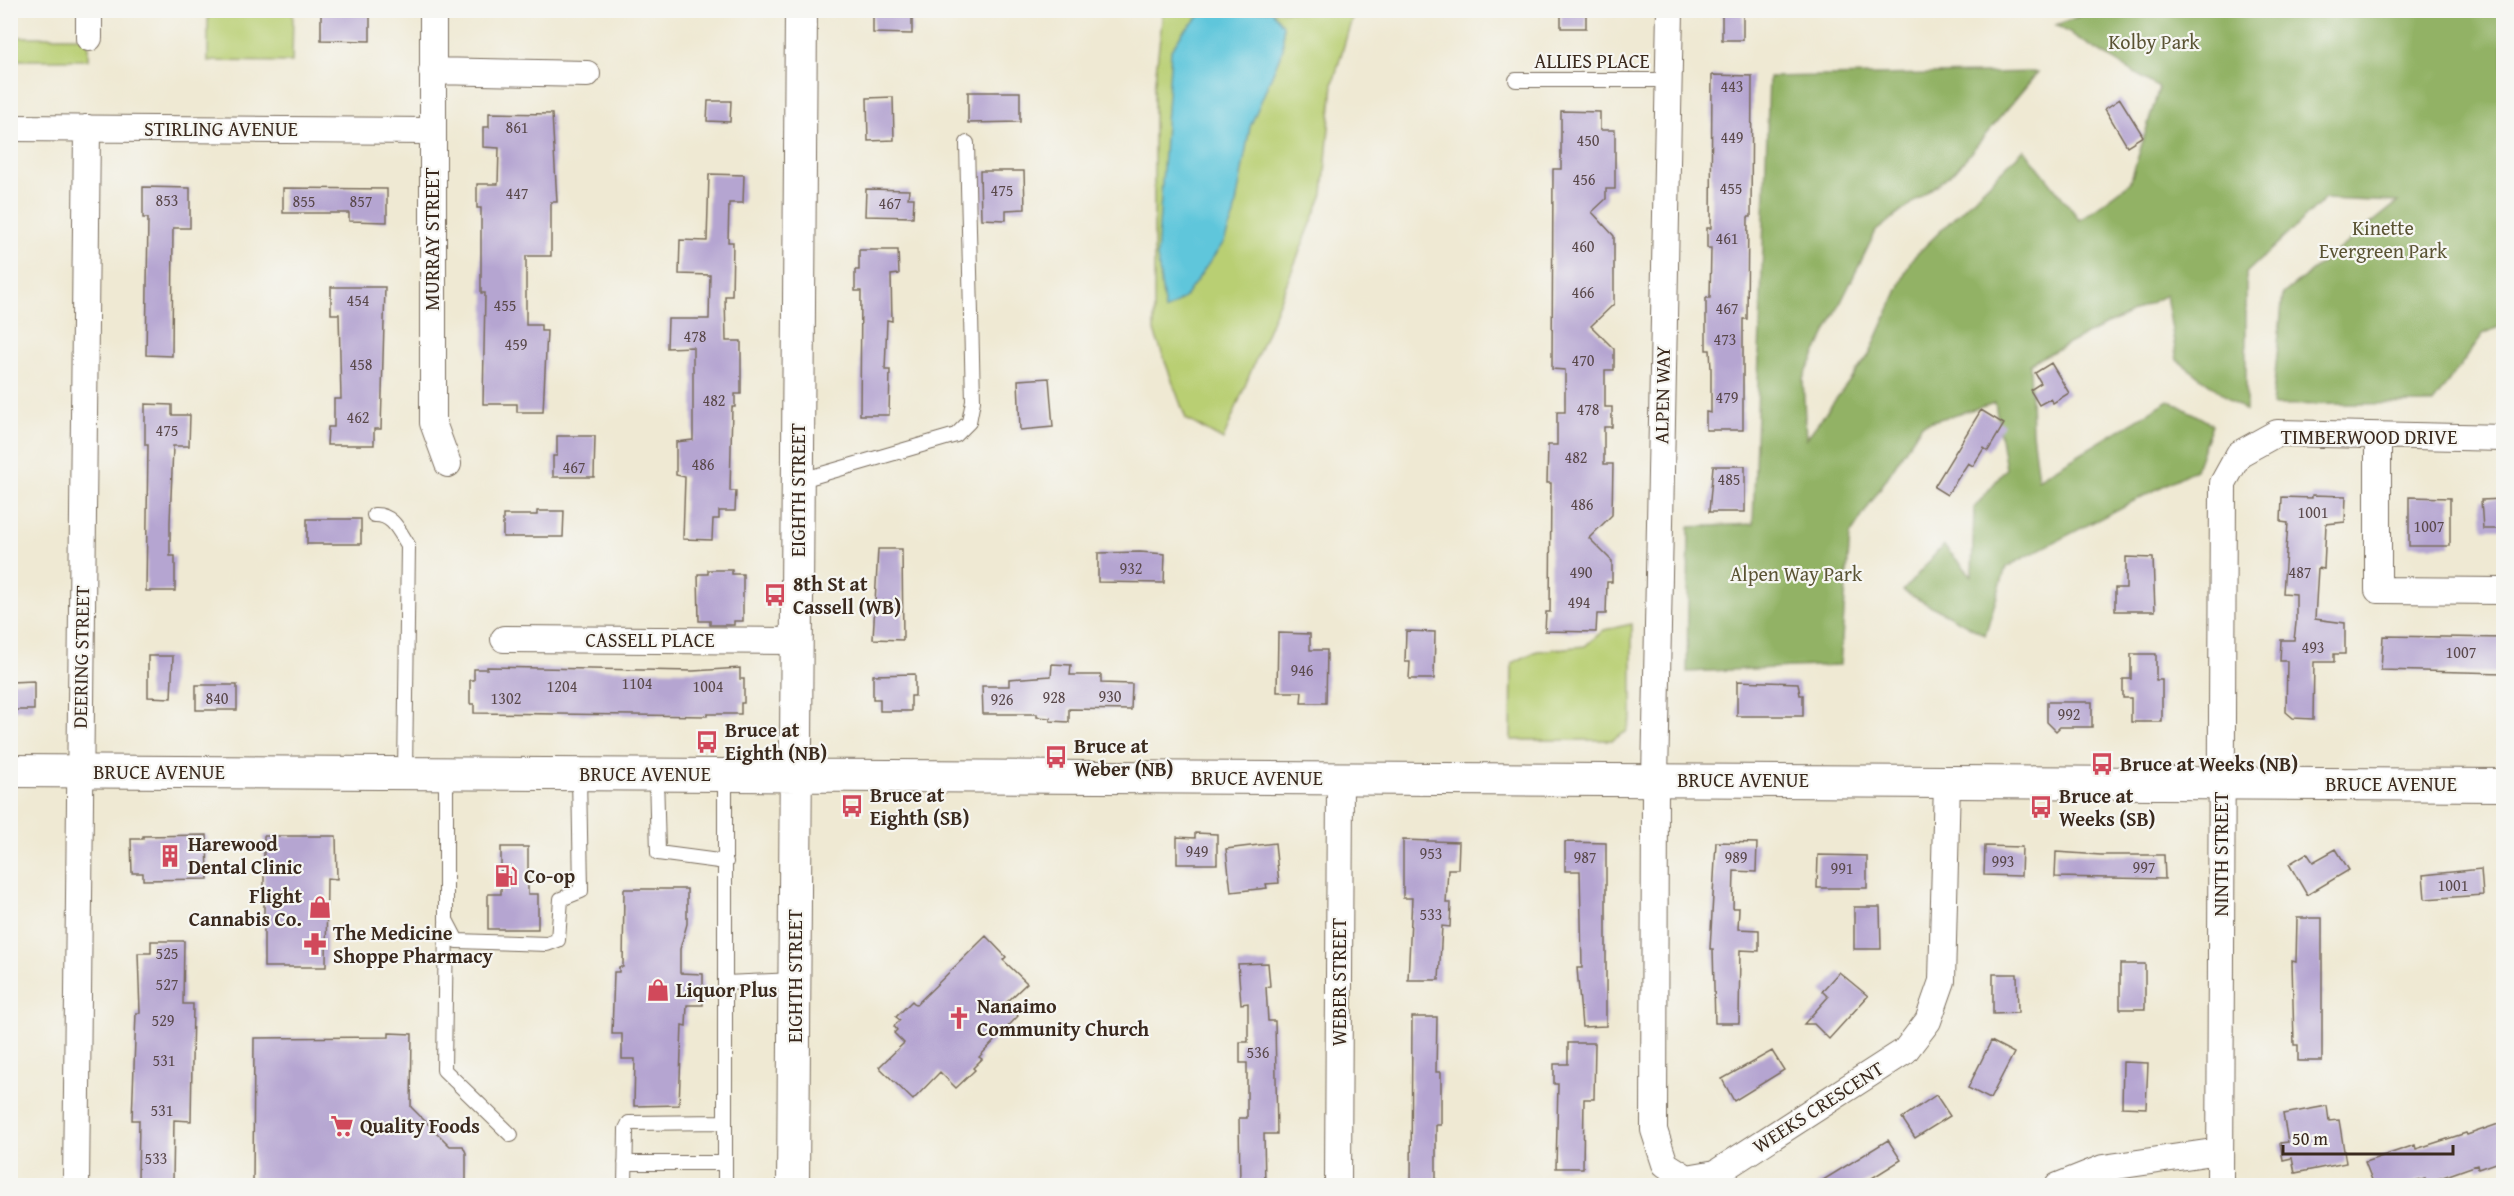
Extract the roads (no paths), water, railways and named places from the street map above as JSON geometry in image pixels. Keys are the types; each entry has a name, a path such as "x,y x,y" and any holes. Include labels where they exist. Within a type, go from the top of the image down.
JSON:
{"street":[{"path":"88,38 89,10"},
{"name":"MURRAY STREET","path":"433,10 431,131 433,423 448,464"},
{"name":"EIGHTH STREET","path":"793,1185 801,10"},
{"name":"ALPEN WAY","path":"1655,780 1670,10"},
{"path":"432,71 587,74"},
{"name":"STIRLING AVENUE","path":"10,128 431,131"},
{"name":"DEERING STREET","path":"76,1185 87,128"},
{"name":"TIMBERWOOD DRIVE","path":"2240,454 2277,433 2504,438"},
{"path":"2378,436 2378,590 2504,591"},
{"name":"NINTH STREET","path":"2220,1185 2223,483 2240,454"},
{"name":"CASSELL PLACE","path":"504,639 797,641"},
{"name":"BRUCE AVENUE","path":"10,771 2504,785"},
{"name":"WEBER STREET","path":"1338,1185 1340,778"},
{"name":"WEEKS CRESCENT","path":"1655,780 1654,1130 1665,1164 1687,1178 1716,1173 1905,1051 1928,1021 1942,981 1947,781"},
{"path":"2058,1185 2103,1168 2220,1151"}],"lane":[{"name":"ALLIES PLACE","path":"1516,80 1669,80"},
{"path":"798,481 956,435 969,422 973,401 967,143"},
{"path":"374,515 383,515 394,522 408,545 405,773"},
{"path":"446,773 444,1070 511,1135"},
{"path":"446,920 458,941 547,944 558,940 561,899 581,891 579,774"},
{"path":"656,774 658,853 726,862"},
{"path":"725,775 725,1185"},
{"path":"725,983 795,980"},
{"path":"625,1185 626,1129 629,1123 725,1122"},
{"path":"625,1163 725,1163"}],"water":[{"path":"1205,11 1272,11 1283,25 1283,49 1250,127 1234,215 1224,242 1185,297 1165,311 1157,256 1171,50 1182,33"}],"place":[{"name":"8th St at Cassell (WB)","path":"775,595"},
{"name":"Bruce at Eighth (NB)","path":"707,742"},
{"name":"Bruce at Weber (NB)","path":"1056,757"},
{"name":"Bruce at Weeks (NB)","path":"2102,764"},
{"name":"Bruce at Eighth (SB)","path":"852,806"},
{"name":"Bruce at Weeks (SB)","path":"2041,807"},
{"name":"Harewood Dental Clinic","path":"170,856"},
{"name":"Co-op","path":"506,876"},
{"name":"Flight Cannabis Co.","path":"320,907"},
{"name":"The Medicine Shoppe Pharmacy","path":"315,944"},
{"name":"Liquor Plus","path":"658,990"},
{"name":"Nanaimo Community Church","path":"959,1018"},
{"name":"Quality Foods","path":"342,1126"}],"park label":[{"name":"Kolby Park","path":"2154,42"},
{"name":"Kinette Evergreen Park","path":"2383,240"},
{"name":"Alpen Way Park","path":"1796,574"}]}
